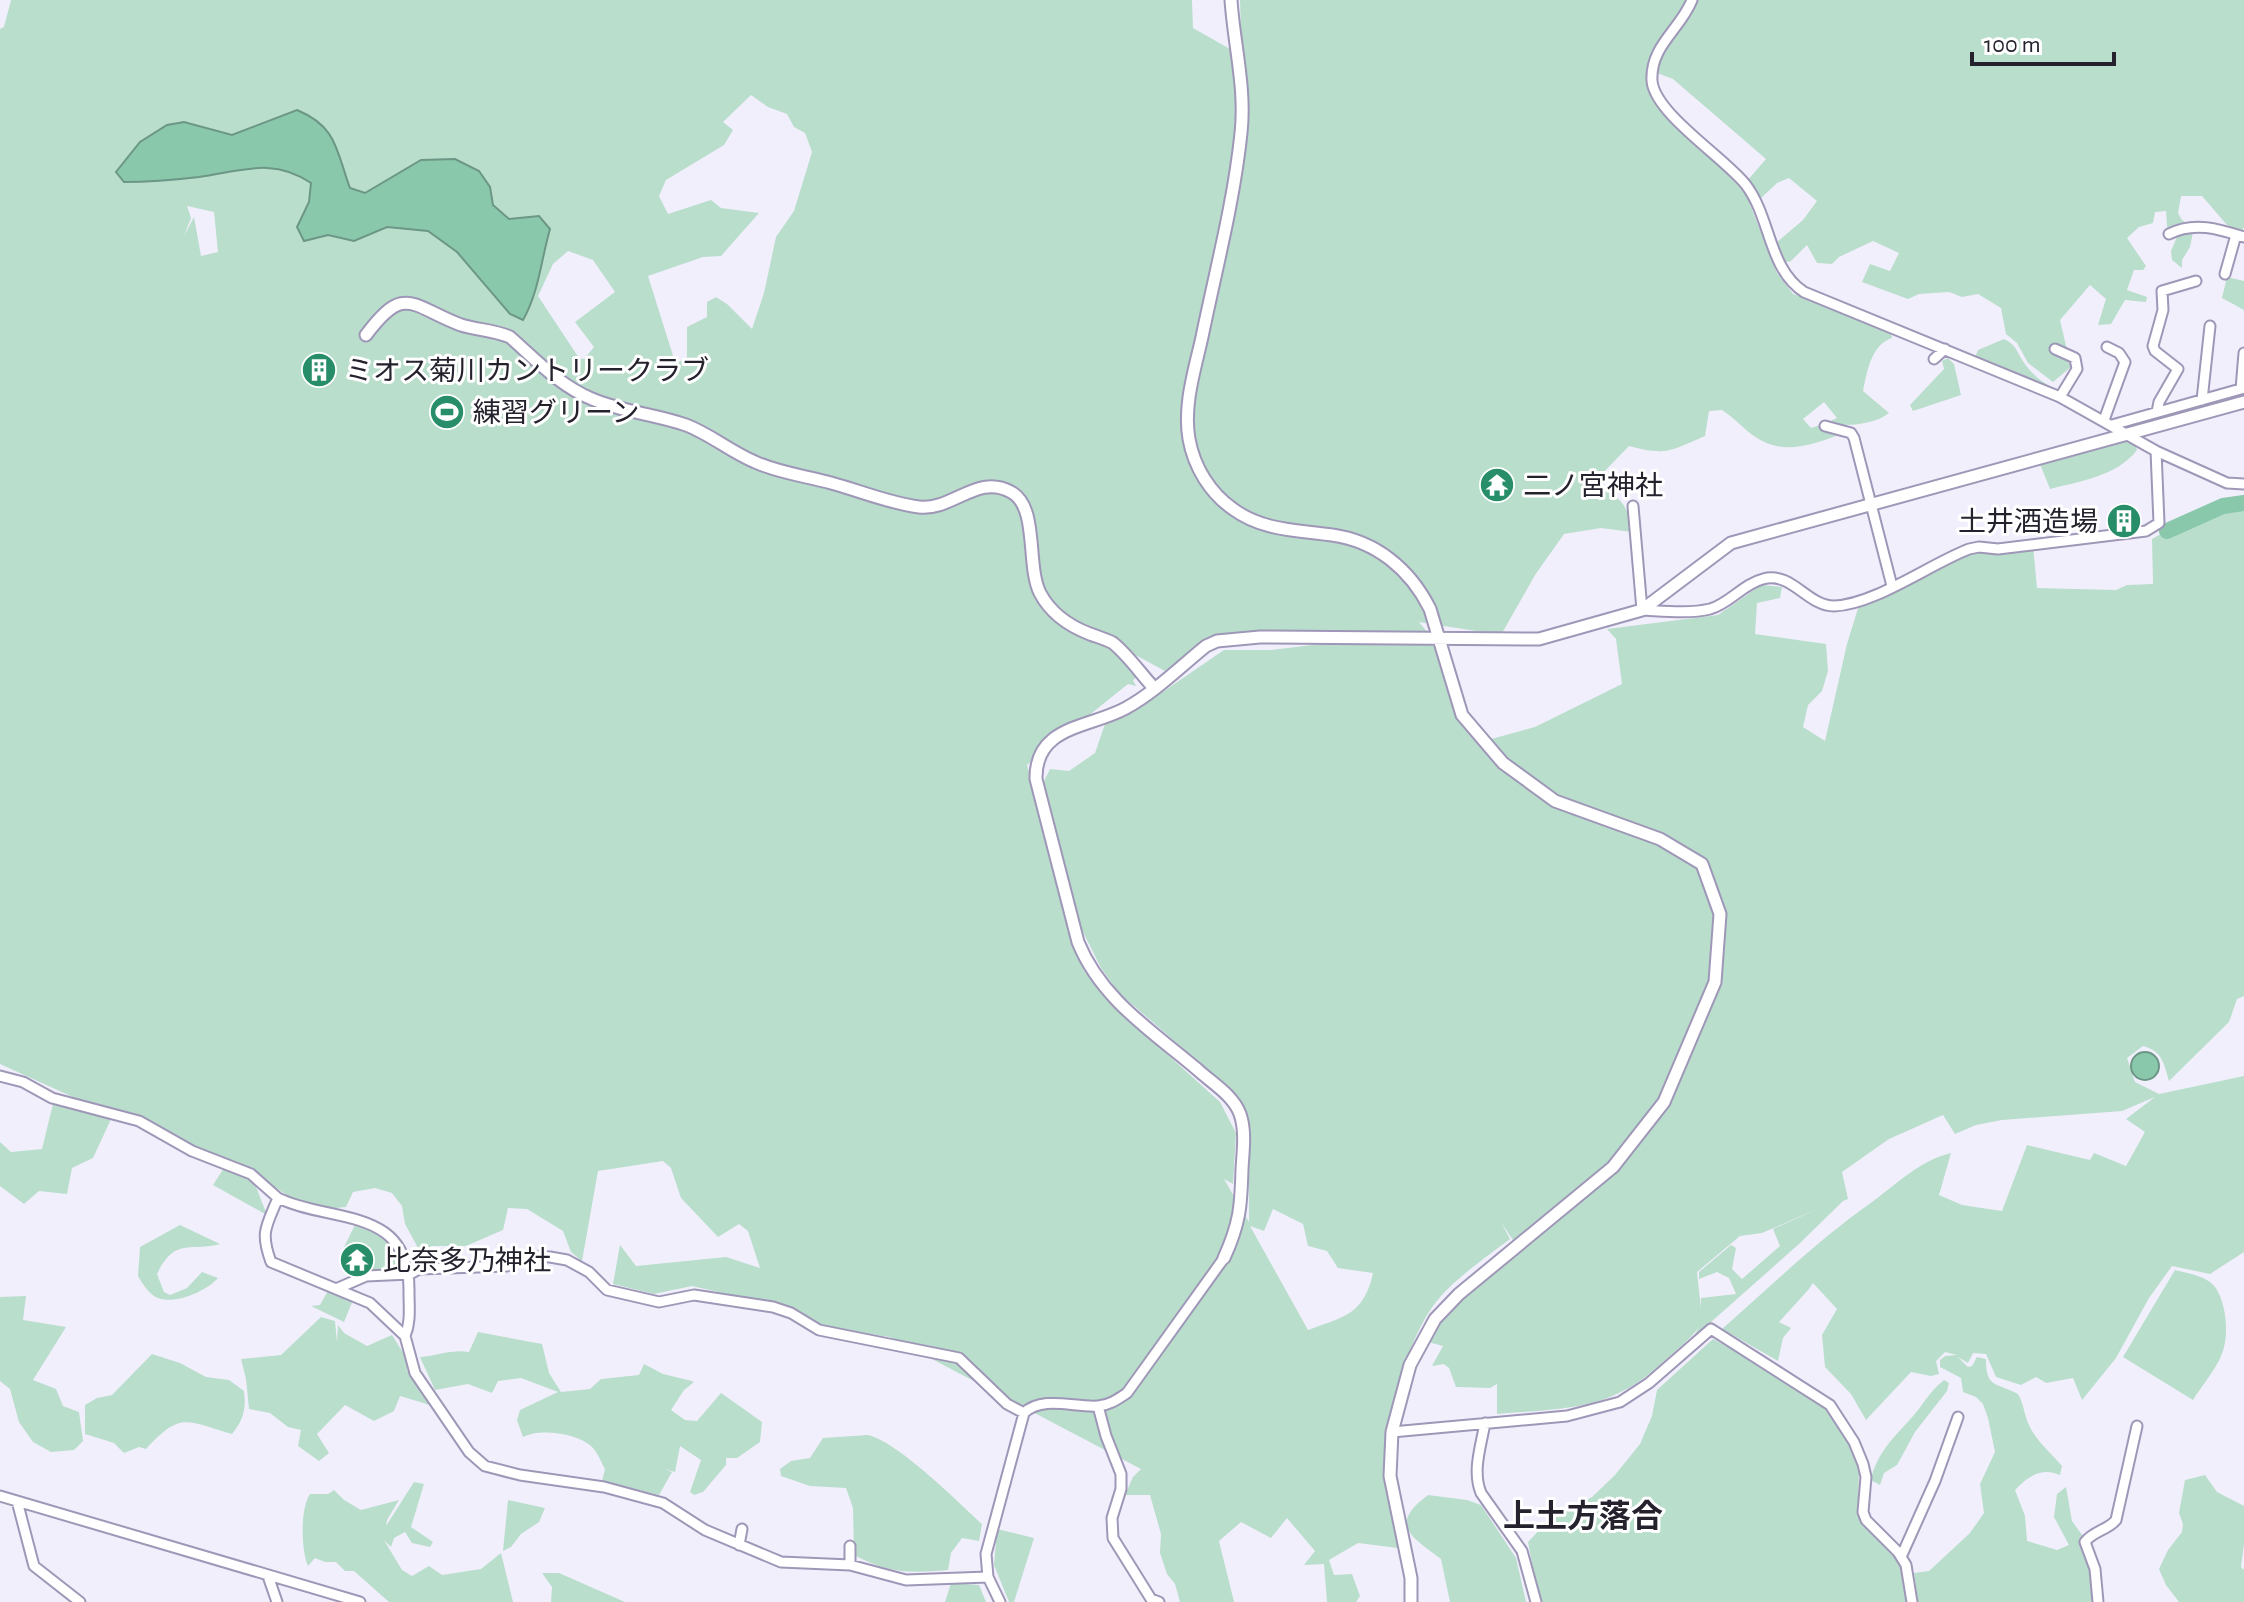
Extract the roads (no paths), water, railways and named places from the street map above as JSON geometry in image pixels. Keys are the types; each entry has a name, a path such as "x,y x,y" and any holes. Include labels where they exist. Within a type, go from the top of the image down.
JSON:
{"street":[{"path":"1231,0 1241,84 1241,133 1190,393 1189,438 1198,468 1215,493 1243,516 1274,528 1347,538 1389,558 1403,569 1423,595 1440,637 1462,715 1503,763 1555,801 1660,839 1702,864 1720,914 1715,982 1664,1102 1613,1167 1459,1294 1435,1319 1410,1365 1392,1432 1390,1476 1411,1578 1411,1602"},
{"path":"1692,0 1655,56 1654,92 1673,117 1749,189 1788,278 1804,292 2060,397 2156,451 2227,483 2244,484"},
{"path":"2169,234 2181,227 2194,227 2217,228 2240,236 2225,274"},
{"path":"2157,412 2159,402 2178,369 2153,346 2163,310 2162,291 2196,281"},
{"path":"366,335 391,307 400,302 414,303 467,327 500,332 510,337 565,385 580,394 687,425 760,464 836,484 874,498 918,507 932,508 982,487 1001,487 1014,493 1027,508 1032,569 1047,605 1069,624 1111,642 1154,688"},
{"path":"2202,400 2210,326"},
{"path":"2107,347 2119,353 2125,362 2108,422"},
{"path":"1934,359 1945,349"},
{"path":"2055,349 2075,358 2077,369 2060,397"},
{"path":"2108,422 2242,388 2244,353"},
{"path":"1642,610 1731,543 2244,402"},
{"path":"1825,426 1851,433 1854,438 1892,586"},
{"path":"1000,1602 988,1577 986,1554 1024,1413 1040,1405 1098,1406 1112,1403 1127,1393 1224,1258 1238,1228 1241,1205 1241,1117 1227,1096 1119,1003 1089,967 1078,942 1036,779 1040,752 1057,735 1126,708 1206,646 1217,641 1260,637 1539,639 1642,610 1710,609 1754,582 1775,577 1791,583 1818,602 1830,606 1852,604 1969,549 2000,549 2146,531 2159,523 2156,451"},
{"path":"1633,506 1642,610"},
{"path":"0,1076 23,1082 52,1098 139,1121 192,1151 251,1174 278,1198 296,1207 353,1217 375,1226 395,1243 410,1274 409,1325 405,1336"},
{"path":"278,1198 265,1230 264,1242 271,1262 370,1303 405,1336 415,1373 469,1452 480,1463 520,1475 604,1487 663,1503 705,1530 781,1562 850,1565 906,1580 988,1577"},
{"path":"336,1289 366,1276 410,1274 419,1269 507,1266 531,1256 567,1260 589,1272 607,1290 659,1302 694,1295 773,1307 791,1313 819,1330 959,1358 1007,1404 1024,1413"},
{"path":"1392,1432 1567,1416 1620,1402 1649,1383 1711,1329 1830,1405 1854,1442 1863,1464 1866,1477 1863,1512 1866,1520 1901,1557 1909,1578 1912,1602"},
{"path":"1098,1406 1121,1474 1121,1489 1112,1518 1113,1538 1154,1601"},
{"path":"1901,1557 1935,1481 1958,1417"},
{"path":"1485,1423 1477,1484 1522,1551 1536,1602"},
{"path":"2098,1602 2095,1569 2085,1542 2116,1520 2137,1426"},
{"path":"0,1496 360,1602"},
{"path":"17,1501 34,1566 80,1602"},
{"path":"739,1545 742,1529"},
{"path":"850,1546 850,1565"},
{"path":"268,1576 277,1602"}],"waterway":[{"path":"2167,531 2223,506 2244,503"}],"place":[{"name":"ミオス菊川カントリークラブ","path":"319,370"},
{"name":"練習グリーン","path":"447,412"},
{"name":"二ノ宮神社","path":"1497,485"},
{"name":"土井酒造場","path":"2124,521"},
{"name":"比奈多乃神社","path":"357,1260"}],"district":[{"name":"上土方落合","path":"1583,1516"}]}
